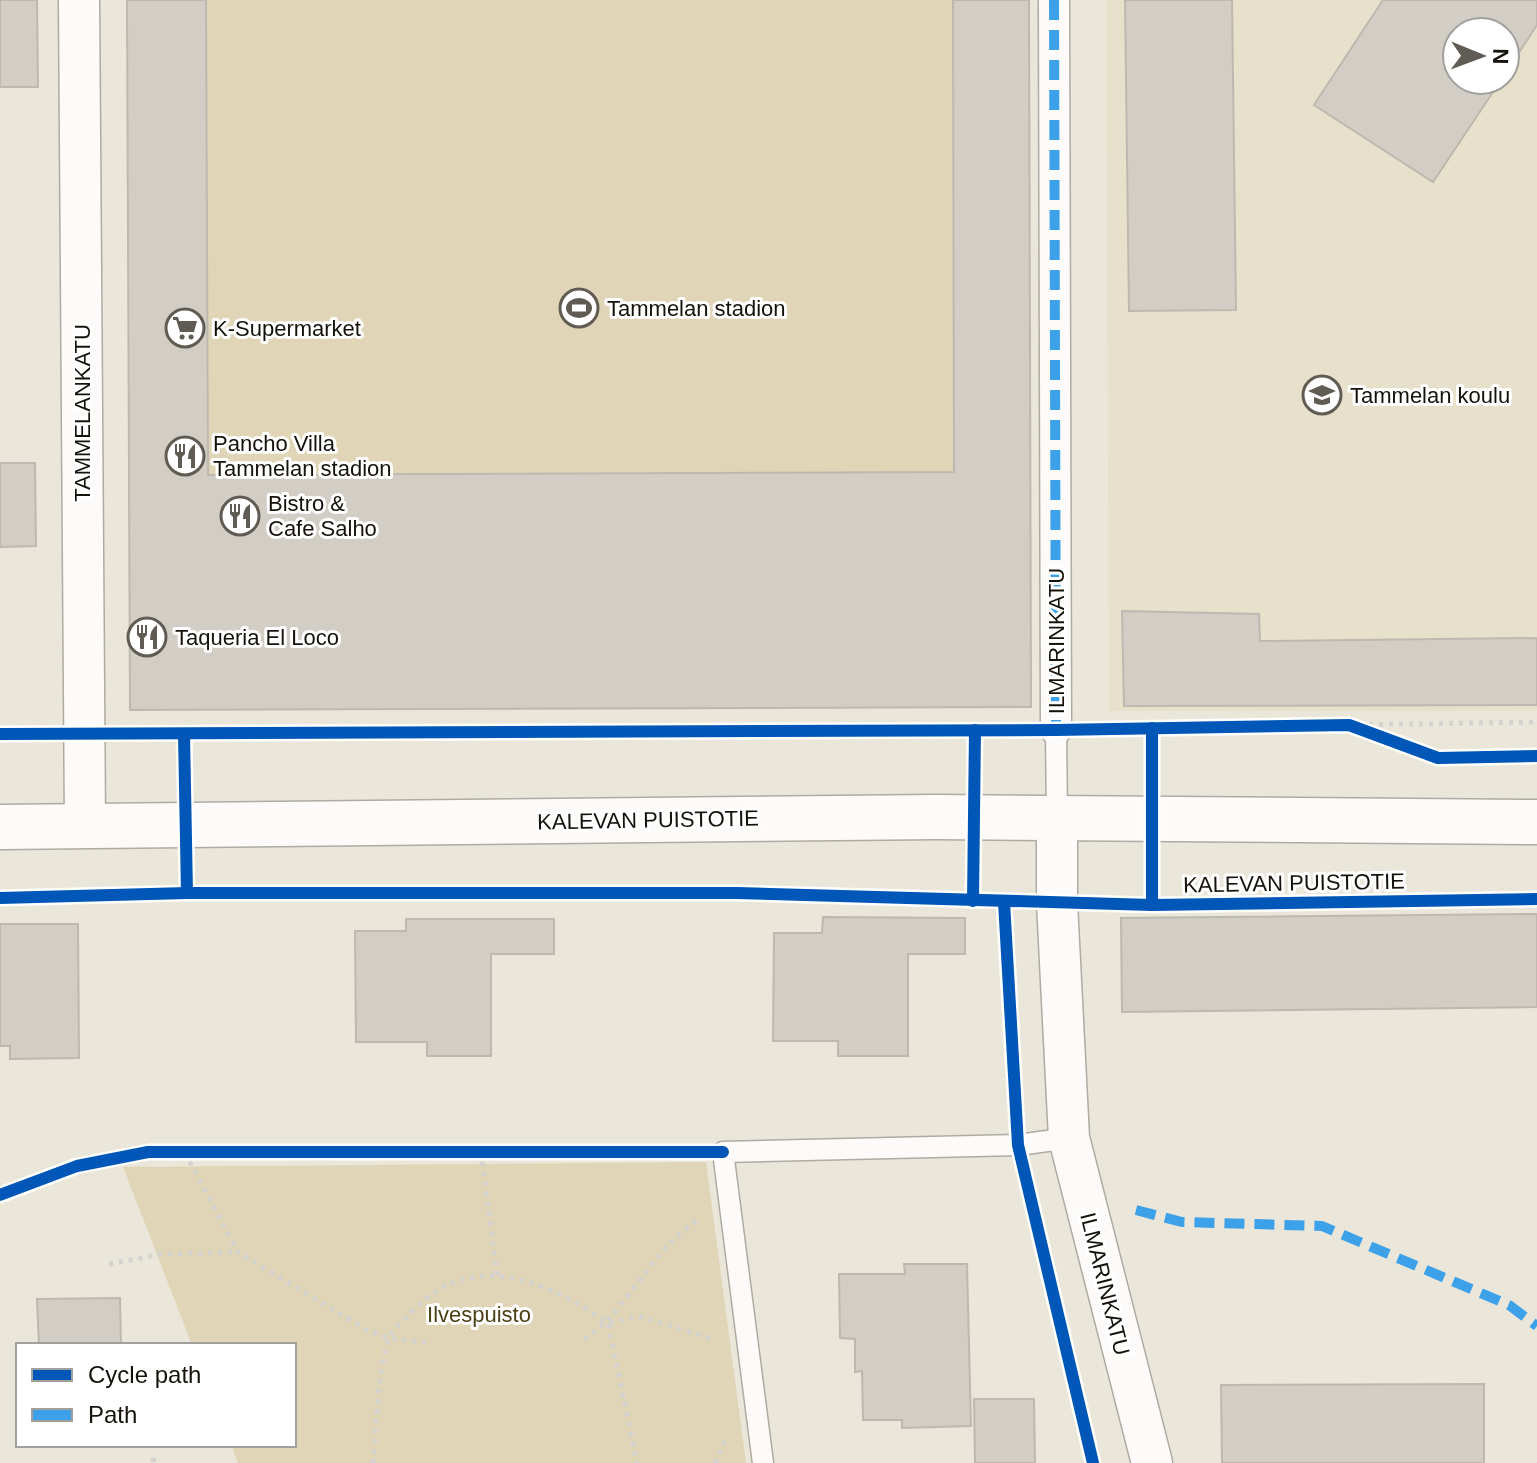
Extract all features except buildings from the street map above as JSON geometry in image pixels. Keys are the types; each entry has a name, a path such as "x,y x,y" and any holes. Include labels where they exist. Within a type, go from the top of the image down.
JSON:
{"main road":[{"name":"KALEVAN PUISTOTIE","path":"0,827 1057,819 1537,822"}],"street":[{"name":"TAMMELANKATU","path":"79,0 85,825"},
{"name":"ILMARINKATU","path":"1054,0 1056,730"},
{"name":"ILMARINKATU","path":"1057,819 1057,903 1069,1138 1152,1463"}],"lane":[{"name":"ILMARINKATU","path":"1056,730 1057,819"},
{"path":"763,1463 723,1152 1018,1145 1069,1138"}],"path":[{"path":"1334,725 1537,722"},
{"path":"1349,725 1394,741"},
{"path":"465,1152 496,1152"},
{"path":"481,1152 497,1275"},
{"path":"179,1153 201,1153"},
{"path":"179,1153 238,1252 365,1329 389,1338 429,1343"},
{"path":"584,1339 608,1323 677,1233 728,1202"},
{"path":"109,1264 162,1254 238,1252"},
{"path":"373,1463 389,1338 418,1304 451,1280 497,1275 535,1282 574,1299 608,1323 637,1463"},
{"path":"608,1323 639,1316 716,1340 749,1356"}],"shaded area":[{"name":"Tammelan koulu","path":"1106,0 1537,0 1537,711 1109,711"}],"green space":[{"name":"Tammelan stadion","path":"127,0 1029,0 1031,616 129,619"},
{"name":"Ilvespuisto","path":"706,1162 746,1463 238,1463 232,1447 296,1447 296,1343 191,1343 123,1167"}],"marked path":[{"path":"1054,0 1056,730"},
{"path":"1136,1210 1182,1222 1322,1226 1509,1305 1537,1326"}],"cycle path":[{"path":"0,734 1056,730 1349,725 1438,758 1537,756"},
{"path":"1152,728 1152,905"},
{"path":"973,901 975,730"},
{"path":"184,734 187,893"},
{"path":"0,898 187,893 737,893 1152,905 1537,899"},
{"path":"1004,902 1018,1145 1093,1463"},
{"path":"0,1195 77,1166 148,1152 723,1152"}],"place":[{"name":"Tammelan stadion","path":"579,308"},
{"name":"K-Supermarket","path":"185,328"},
{"name":"Tammelan koulu","path":"1322,395"},
{"name":"Pancho Villa Tammelan stadion","path":"185,456"},
{"name":"Bistro & Cafe Salho","path":"240,516"},
{"name":"Taqueria El Loco","path":"147,637"}]}
